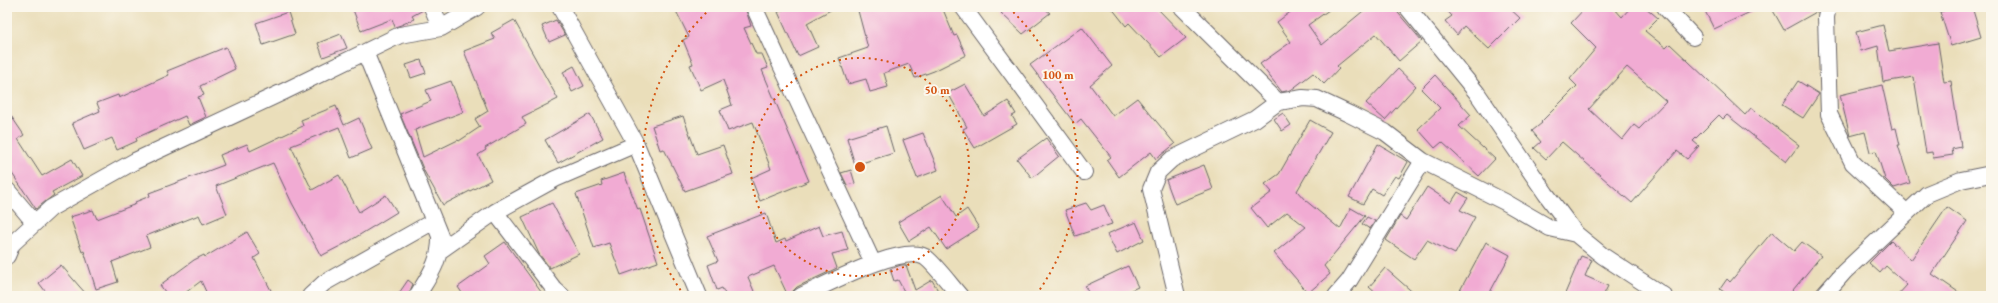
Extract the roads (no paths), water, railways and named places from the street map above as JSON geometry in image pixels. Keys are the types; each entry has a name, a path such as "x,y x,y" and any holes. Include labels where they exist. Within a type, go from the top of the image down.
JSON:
{"street":[{"path":"432,7 441,28"},
{"path":"7,256 12,244 34,222 51,208 135,161 400,35 441,28 477,7"},
{"path":"560,7 636,144 699,296"},
{"path":"754,7 873,263"},
{"path":"963,7 1084,172"},
{"path":"1182,7 1278,102"},
{"path":"1407,7 1477,93 1546,194 1576,234 1609,260 1664,296"},
{"path":"1665,7 1693,37"},
{"path":"1828,7 1826,17 1829,114 1853,163 1907,213"},
{"path":"365,52 440,236 441,250 435,266 417,296"},
{"path":"1177,296 1152,189 1158,172 1172,158 1255,119 1278,102 1303,98 1317,100 1385,132 1424,161 1504,202 1550,228 1576,234"},
{"path":"441,250 495,212 555,179 636,144"},
{"path":"1336,296 1349,281 1424,161"},
{"path":"1823,296 1844,272 1927,194 1961,180 1991,174"},
{"path":"7,190 34,222"},
{"path":"495,212 554,289 562,296"},
{"path":"310,296 324,283 434,222"},
{"path":"802,296 873,263 907,254 925,257 960,296"}]}
